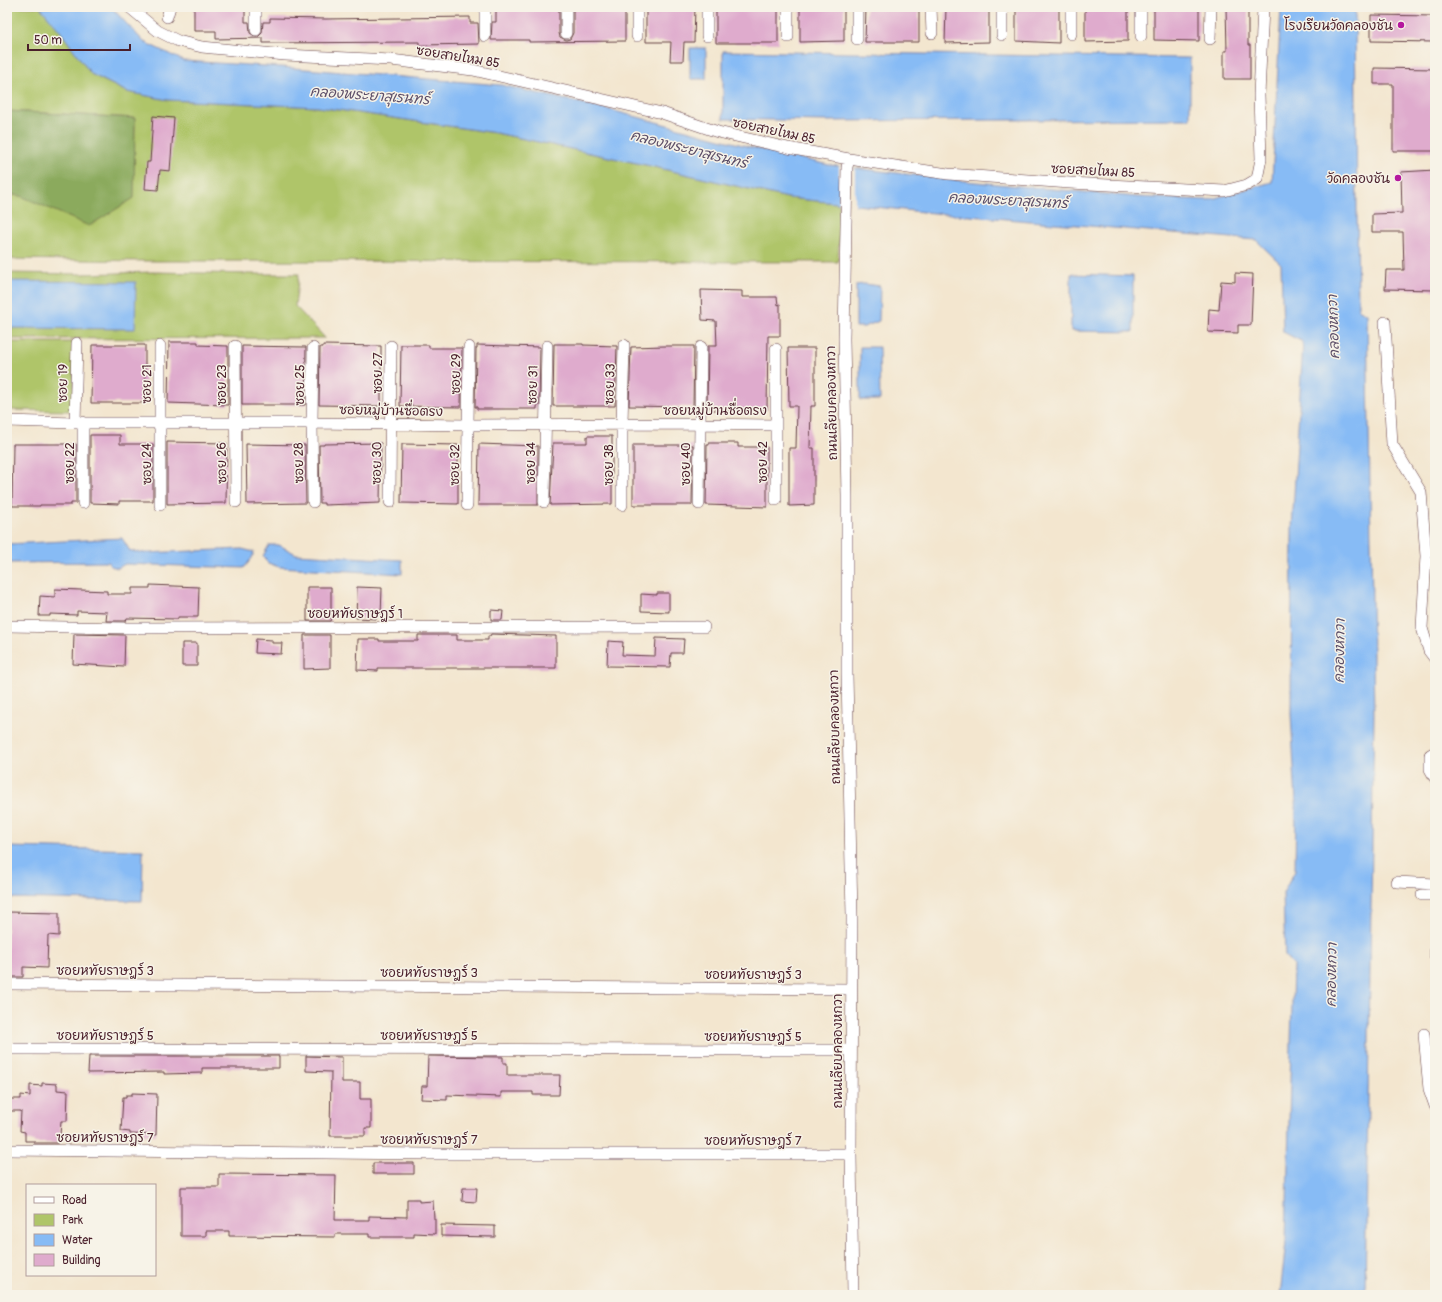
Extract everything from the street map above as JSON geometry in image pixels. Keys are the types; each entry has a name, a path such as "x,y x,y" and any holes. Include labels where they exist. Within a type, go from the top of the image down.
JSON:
{"street":[{"name":"ซอยสายไหม 85","path":"129,7 158,31 178,41 202,47 285,55 391,60 473,70 662,113 718,132 848,163 948,174 1070,183 1224,191 1247,185 1257,179 1261,159 1259,95 1263,7"},
{"path":"256,7 256,30"},
{"path":"485,7 485,36"},
{"path":"566,7 566,33"},
{"path":"637,7 637,36"},
{"path":"707,7 707,36"},
{"path":"788,7 788,37"},
{"path":"857,7 857,39"},
{"path":"931,7 932,33"},
{"path":"1002,7 1002,35"},
{"path":"1071,7 1071,34"},
{"path":"1141,7 1141,36"},
{"path":"1210,7 1210,39"},
{"name":"ถนนเลียบคลองหกวา","path":"848,163 844,340 847,496 847,681 852,916 850,1154 853,1295"},
{"path":"1385,322 1392,444 1421,492 1426,556 1422,628 1428,651 1435,659"},
{"name":"ซอย 19","path":"77,343 79,423"},
{"name":"ซอย 33","path":"622,424 624,345"},
{"name":"ซอย 21","path":"160,346 160,423"},
{"name":"ซอย 23","path":"235,346 235,423"},
{"name":"ซอย 27","path":"391,346 391,424"},
{"name":"ซอย 31","path":"545,425 547,346"},
{"name":"ซอย 29","path":"468,426 469,347"},
{"name":"ซอย 40","path":"699,504 701,347"},
{"name":"ซอย 25","path":"312,423 313,348"},
{"name":"ซอย 42","path":"776,349 776,500"},
{"name":"ซอยหมู่บ้านซื่อตรง","path":"7,421 79,423 312,423 468,426 622,424 775,425"},
{"name":"ซอย 22","path":"79,423 83,503"},
{"name":"ซอย 24","path":"160,423 160,505"},
{"name":"ซอย 26","path":"235,423 236,502"},
{"name":"ซอย 28","path":"312,423 313,502"},
{"name":"ซอย 30","path":"390,502 391,424"},
{"name":"ซอย 38","path":"622,424 622,505"},
{"name":"ซอย 34","path":"544,502 545,425"},
{"name":"ซอย 32","path":"467,505 468,426"},
{"name":"ซอยหทัยราษฎร์ 1","path":"7,626 128,628 704,626"},
{"path":"1435,752 1430,755 1430,769 1435,778"},
{"path":"1397,882 1435,884"},
{"path":"1422,895 1435,895"},
{"path":"1434,956 1435,948"},
{"name":"ซอยหทัยราษฎร์ 3","path":"7,984 851,989"},
{"path":"1424,1034 1428,1089 1435,1106"},
{"name":"ซอยหทัยราษฎร์ 5","path":"7,1049 851,1050"},
{"name":"ซอยหทัยราษฎร์ 7","path":"7,1150 437,1154 850,1154"}],"green space":[{"path":"7,7 40,7 60,30 91,74 127,92 169,100 318,107 496,133 646,165 788,198 839,203 840,221 838,262 146,261 7,259 7,194 21,196 133,198 135,118 7,111"},
{"path":"7,111 135,118 134,198 89,226 21,196 7,194"},
{"path":"153,272 299,274 295,306 325,338 7,339 7,273 81,274"},
{"path":"7,342 74,342 74,411 7,410"}],"water":[{"path":"40,7 111,7 144,42 184,61 281,67 501,85 607,109 750,147 829,165 965,181 1137,197 1208,200 1272,182 1281,7 1355,7 1358,309 1367,314 1374,715 1365,1295 1280,1295 1286,1242 1293,965 1285,956 1283,893 1295,871 1296,803 1291,714 1292,529 1303,342 1283,332 1281,264 1256,240 923,212 788,198 646,165 496,133 318,107 168,100 127,92 91,74 60,31"},
{"path":"690,48 706,48 706,79 690,79"},
{"path":"723,51 1190,58 1190,119 826,121 723,119"},
{"path":"1071,274 1133,276 1133,332 1071,331"},
{"path":"7,281 136,282 135,329 7,328"},
{"path":"864,284 880,286 879,321 864,327 856,327 856,285"},
{"path":"860,347 879,347 880,400 860,400"},
{"path":"122,538 130,551 144,553 242,549 254,552 252,558 244,568 125,564 118,568 110,566 108,562 7,563 7,544"},
{"path":"269,545 279,545 296,554 402,560 402,574 279,567 268,563 263,556"},
{"path":"7,847 143,850 142,901 7,898"}],"pier":[{"path":"839,166 855,168 855,207 839,205"}],"building":[{"path":"194,7 245,7 245,22 249,22 250,33 256,37 262,33 263,22 270,22 270,18 326,19 470,17 470,23 478,23 479,44 419,45 419,42 263,43 263,38 216,39 216,31 194,31"},
{"path":"496,7 559,7 559,33 560,37 566,40 570,39 573,33 573,7 625,7 625,41 529,42 529,40 491,40 492,22 496,22"},
{"path":"646,7 695,7 694,42 684,42 683,61 670,61 671,42 646,42"},
{"path":"716,7 778,7 778,43 716,43"},
{"path":"800,7 844,7 844,41 800,42"},
{"path":"866,7 919,7 919,42 865,42"},
{"path":"946,7 989,7 989,42 945,43"},
{"path":"1016,7 1059,7 1059,43 1016,41"},
{"path":"1085,7 1128,7 1128,41 1085,42"},
{"path":"1154,7 1199,7 1199,41 1154,40"},
{"path":"1226,7 1248,7 1250,79 1224,79 1224,51 1227,51"},
{"name":"โรงเรียนวัดคลองชัน","path":"1371,15 1435,16 1435,42 1371,41"},
{"path":"1374,68 1435,69 1435,151 1393,151 1393,84 1374,84"},
{"path":"153,116 174,118 170,171 160,170 158,190 145,189 147,162 150,162"},
{"path":"1435,170 1435,290 1385,289 1386,270 1404,270 1403,232 1372,232 1372,214 1402,213 1401,172"},
{"path":"1235,273 1253,274 1251,325 1238,325 1238,333 1208,332 1209,309 1219,310 1221,281 1235,282"},
{"path":"701,290 742,291 742,297 777,297 778,305 780,304 780,336 768,336 767,410 711,410 711,407 707,407 708,346 717,346 716,321 702,320"},
{"path":"169,342 198,342 198,345 228,346 228,405 168,403"},
{"path":"554,344 617,346 615,406 553,406"},
{"path":"92,345 145,345 145,403 91,403"},
{"path":"323,345 381,346 381,406 319,405 320,347 323,347"},
{"path":"401,345 429,345 429,348 462,348 461,407 400,406"},
{"path":"477,345 540,347 539,406 537,406 537,409 477,409 477,407 475,407"},
{"path":"242,346 306,347 305,405 242,405"},
{"path":"694,346 693,407 629,406 631,347"},
{"path":"788,348 815,348 815,406 811,406 810,448 814,448 814,505 789,506 789,448 796,448 797,406 789,406"},
{"path":"90,435 120,435 120,444 153,444 153,501 119,501 119,504 90,503"},
{"path":"587,436 612,436 612,504 550,505 553,443 587,443"},
{"path":"167,442 227,443 226,503 167,504"},
{"path":"381,443 380,503 324,505 324,503 320,503 319,445"},
{"path":"709,443 738,443 738,447 767,447 767,507 706,505 707,445 709,445"},
{"path":"13,444 76,444 76,503 71,503 71,505 12,506"},
{"path":"246,444 305,445 306,503 247,504"},
{"path":"402,444 458,445 458,504 401,503"},
{"path":"479,444 538,446 538,505 478,505"},
{"path":"633,445 693,445 692,505 633,505"},
{"path":"150,585 199,587 198,617 178,617 178,619 127,618 126,621 106,621 107,612 77,611 77,615 50,614 50,616 39,616 40,596 55,597 55,589 107,591 107,594 132,594 132,588 150,588"},
{"path":"307,587 331,587 330,621 307,621"},
{"path":"357,587 382,588 381,616 376,615 376,619 356,618"},
{"path":"657,593 669,593 669,612 641,611 641,594 657,595"},
{"path":"491,610 503,611 502,620 491,620"},
{"path":"74,634 125,635 124,667 73,664"},
{"path":"491,634 556,636 556,668 378,668 378,671 357,670 358,639 379,639 379,641 418,641 418,635 457,635 457,640 488,640 488,636"},
{"path":"304,635 330,635 330,668 304,669"},
{"path":"656,638 684,639 683,653 671,653 670,667 607,666 608,641 623,642 622,655 655,656"},
{"path":"256,639 272,640 272,643 282,643 281,654 255,653"},
{"path":"182,643 197,643 197,666 182,666"},
{"path":"7,912 59,913 59,936 48,935 47,968 23,967 23,977 7,977"},
{"path":"89,1056 279,1056 279,1068 202,1068 202,1073 164,1074 164,1072 88,1073"},
{"path":"306,1056 342,1057 342,1082 360,1082 360,1099 371,1099 371,1128 365,1128 365,1136 330,1136 331,1072 306,1071"},
{"path":"428,1056 503,1057 503,1063 507,1063 507,1075 560,1075 559,1095 533,1095 533,1092 501,1092 501,1097 447,1095 447,1100 421,1099 422,1086 427,1086"},
{"path":"42,1083 57,1084 57,1090 68,1091 67,1121 61,1121 58,1143 34,1143 34,1141 25,1141 25,1132 20,1131 21,1111 8,1111 8,1099 21,1099 21,1095 30,1096 30,1085 42,1086"},
{"path":"132,1093 157,1094 156,1135 130,1134 130,1132 121,1131 123,1097 126,1097 126,1095 132,1095"},
{"path":"373,1163 414,1163 414,1174 373,1174"},
{"path":"219,1174 336,1175 335,1220 369,1220 369,1216 407,1217 407,1199 419,1199 419,1202 433,1201 435,1234 414,1233 414,1237 369,1237 369,1234 335,1234 335,1237 229,1236 229,1231 206,1231 206,1236 181,1236 181,1187 219,1187"},
{"path":"463,1188 477,1188 476,1202 462,1201"},
{"path":"441,1225 495,1226 495,1237 441,1236"}],"place":[{"name":"โรงเรียนวัดคลองชัน","path":"1401,25"},
{"name":"วัดคลองชัน","path":"1398,178"}],"water label":[{"name":"คลองพระยาสุเรนทร์","path":"370,95"},
{"name":"คลองพระยาสุเรนทร์","path":"689,149"},
{"name":"คลองพระยาสุเรนทร์","path":"1008,200"},
{"name":"คลองหกวา","path":"1333,327"},
{"name":"คลองหกวา","path":"1339,651"},
{"name":"คลองหกวา","path":"1331,975"}]}
